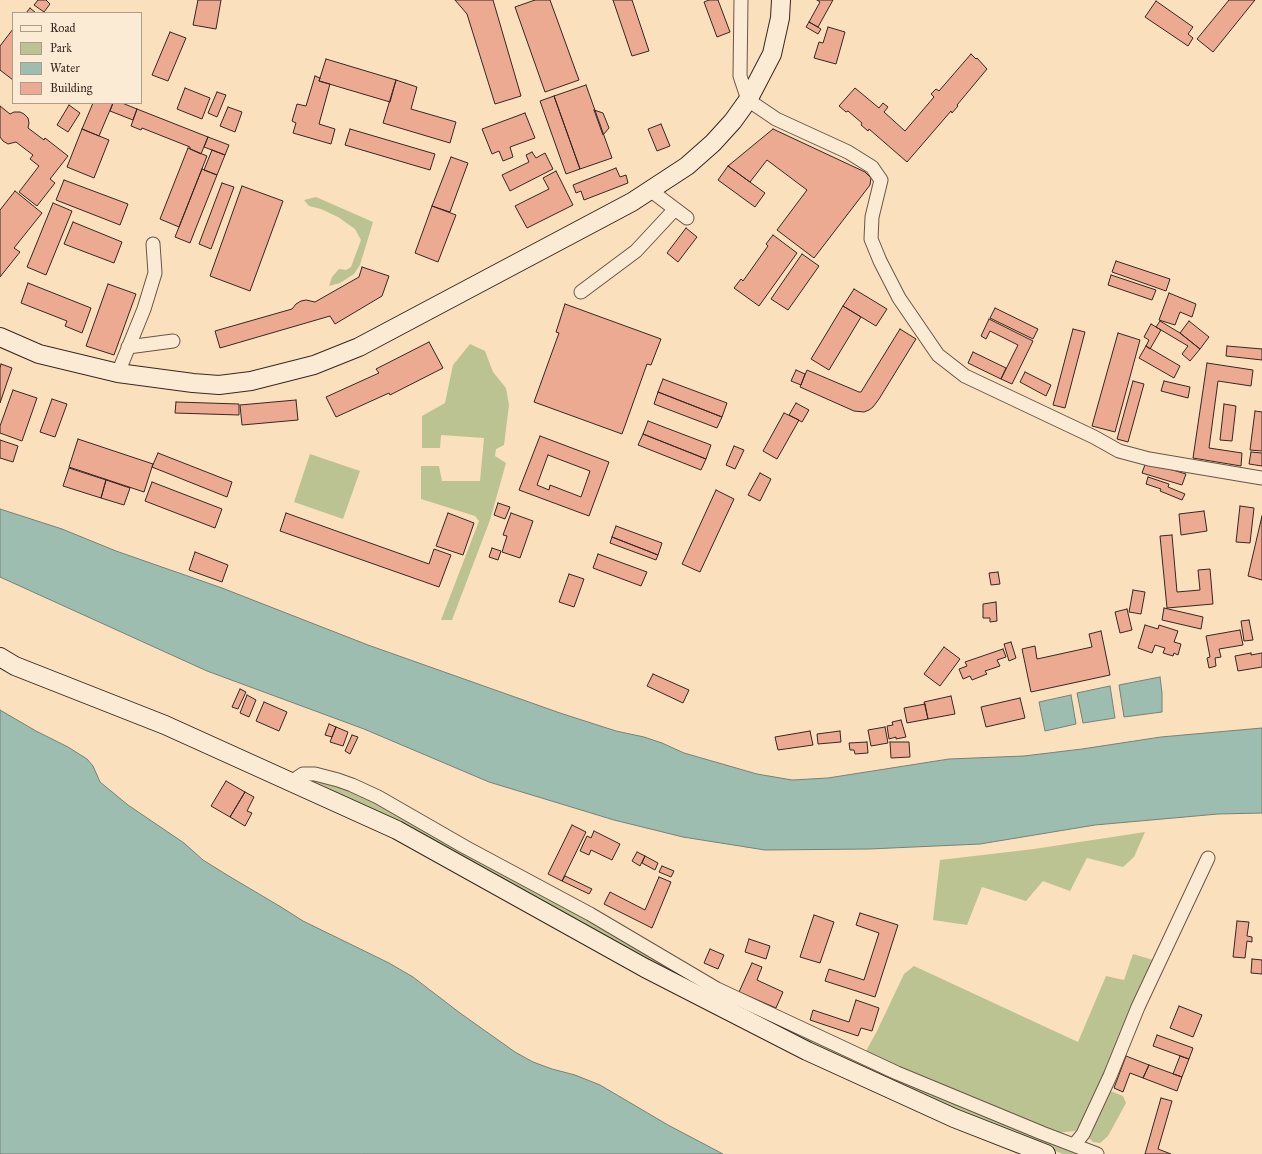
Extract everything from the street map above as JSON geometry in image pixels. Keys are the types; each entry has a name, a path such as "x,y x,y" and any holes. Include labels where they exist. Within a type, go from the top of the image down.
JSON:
{"street":[{"path":"741,0 740,76 748,100 776,119 848,152 872,167 881,180 872,217 871,239 880,261 899,298 938,355 965,376 1094,437 1119,452 1148,459 1262,478"},
{"path":"0,336 39,354 118,373 219,385 251,381 314,365 359,347 632,202 687,166 733,121 748,100 772,54 780,18 781,0"},
{"path":"650,190 687,218"},
{"path":"581,292 636,251 675,209"},
{"path":"118,373 144,309 155,273 153,244"},
{"path":"128,347 173,341"},
{"path":"0,657 15,666 165,725 398,830 645,968 807,1051 954,1118 1046,1154"},
{"path":"291,782 303,774 315,774 352,785 378,797 465,848 590,914 672,964 717,989 897,1073 1097,1154"},
{"path":"1074,1145 1083,1134 1110,1076 1138,1007 1208,858"}],"green space":[{"path":"316,197 373,222 360,265 354,274 340,283 329,286 332,277 339,269 346,270 351,267 361,240 355,229 338,217 321,209 309,206 304,200"},
{"path":"470,344 485,351 493,372 506,388 509,405 504,445 496,449 495,456 506,463 490,520 452,620 441,620 479,521 475,516 421,499 421,466 439,466 442,481 480,481 484,438 441,435 440,448 422,448 422,416 445,403 453,365"},
{"path":"310,454 360,471 343,519 294,502"},
{"path":"310,779 355,791 704,984 1090,1154 1063,1154 928,1098 847,1062 656,966 430,839"},
{"path":"1145,832 1134,857 1123,867 1087,858 1070,891 1043,881 1026,901 982,887 967,925 933,920 940,860 1034,849"},
{"path":"1133,954 1153,960 1082,1126 1075,1131 1054,1133 870,1056 866,1051 904,974 914,966 1078,1042 1106,976 1124,980"},
{"path":"1108,1090 1123,1096 1126,1103 1108,1136 1100,1143 1093,1142 1088,1137"}],"water":[{"path":"0,509 62,529 116,551 222,588 368,645 560,713 616,731 644,737 684,753 757,774 792,780 828,778 949,759 1024,756 1161,737 1262,728 1262,813 1218,814 1095,825 980,844 869,849 765,850 683,837 614,820 489,782 364,729 207,671 0,577"},
{"path":"1160,677 1162,712 1124,717 1119,685"},
{"path":"1110,686 1115,718 1083,723 1077,693"},
{"path":"1071,695 1076,724 1045,731 1039,702"},
{"path":"0,710 87,759 93,766 100,782 128,805 184,843 203,860 303,921 389,963 413,977 515,1052 533,1062 575,1075 600,1085 668,1125 723,1154 0,1154"}],"building":[{"path":"38,0 46,0 50,4 44,12 34,5"},
{"path":"198,0 221,0 216,29 193,25"},
{"path":"455,0 493,0 521,96 495,104 467,14"},
{"path":"535,0 550,0 579,80 545,92 515,7"},
{"path":"613,0 632,0 649,51 632,56"},
{"path":"709,0 718,0 730,32 717,37 704,2"},
{"path":"817,0 833,0 818,27 809,22 820,2"},
{"path":"1229,0 1255,0 1213,52 1197,39"},
{"path":"1156,1 1193,27 1188,34 1193,38 1188,46 1145,17"},
{"path":"30,8 35,12 27,12"},
{"path":"809,22 821,29 818,34 806,27"},
{"path":"828,27 845,32 836,64 814,58 819,42 823,43"},
{"path":"12,30 12,79 0,70 0,46"},
{"path":"170,32 186,38 168,81 152,75"},
{"path":"971,54 987,69 952,113 951,111 907,162 869,129 868,131 861,125 862,123 848,111 846,112 839,106 855,88 879,108 883,103 888,107 884,112 905,131 934,97 931,94 936,89 939,91"},
{"path":"326,59 396,80 390,102 319,81"},
{"path":"315,76 320,78 319,81 330,84 319,124 335,129 331,144 293,133 296,123 292,121 297,104 306,106"},
{"path":"396,80 417,87 411,109 456,122 450,143 383,123"},
{"path":"586,85 612,158 580,169 554,96"},
{"path":"185,88 210,98 202,119 177,109"},
{"path":"217,92 226,95 217,117 208,113"},
{"path":"554,96 580,169 566,174 540,101"},
{"path":"93,104 113,104 99,136 82,129"},
{"path":"113,104 124,104 137,109 133,120 110,111"},
{"path":"69,105 80,113 68,132 57,125"},
{"path":"0,106 10,114 20,112 24,114 28,118 28,128 44,140 45,138 68,156 50,179 55,183 37,206 19,192 39,166 30,159 33,155 16,142 8,144 0,137"},
{"path":"228,107 242,112 235,132 220,126"},
{"path":"137,109 208,137 201,154 190,149 190,147 142,128 141,130 131,126"},
{"path":"594,110 603,113 609,128 603,135"},
{"path":"525,113 535,138 510,147 513,157 503,161 499,151 492,154 482,129"},
{"path":"661,124 670,146 657,151 648,129"},
{"path":"82,129 109,140 94,178 67,167"},
{"path":"350,129 435,154 430,170 345,145"},
{"path":"773,129 865,172 871,178 870,185 814,258 777,230 807,190 767,160 750,182 728,166"},
{"path":"208,137 229,145 225,155 204,147"},
{"path":"188,148 207,156 179,227 160,219"},
{"path":"212,150 225,155 217,175 204,170"},
{"path":"532,152 536,158 545,153 553,169 510,191 502,175 529,162 526,155"},
{"path":"451,157 468,163 450,212 432,206"},
{"path":"728,166 765,193 755,207 718,180"},
{"path":"616,168 620,177 626,175 628,183 584,200 581,191 576,193 573,185"},
{"path":"202,169 217,175 190,243 175,237"},
{"path":"556,171 573,205 527,228 515,206 549,189 543,178"},
{"path":"64,180 128,204 120,225 56,200"},
{"path":"222,183 234,187 211,249 199,244"},
{"path":"242,186 283,201 250,291 210,276"},
{"path":"15,191 42,213 14,248 20,252 0,277 0,210"},
{"path":"53,203 72,211 46,275 27,267"},
{"path":"432,206 456,215 438,262 415,253"},
{"path":"73,222 122,242 114,263 64,244"},
{"path":"686,228 697,237 678,262 667,253"},
{"path":"773,235 797,253 759,306 734,288 741,279 743,281 768,246 766,244"},
{"path":"802,254 819,266 788,310 771,299"},
{"path":"1116,261 1170,279 1166,291 1112,272"},
{"path":"362,267 389,276 382,296 335,324 330,316 220,348 215,331 292,309 301,301 306,300 315,302 359,277"},
{"path":"1111,275 1156,290 1152,300 1108,285"},
{"path":"28,283 91,308 82,333 65,326 67,321 21,303"},
{"path":"108,284 136,294 114,355 86,346"},
{"path":"854,289 887,309 876,326 843,306"},
{"path":"1169,293 1196,304 1192,317 1180,312 1175,325 1159,320"},
{"path":"565,304 661,339 651,365 647,364 622,434 534,402 559,333 556,332"},
{"path":"843,306 861,317 829,370 811,359"},
{"path":"995,308 1038,329 1033,339 990,318"},
{"path":"989,319 1033,341 1012,384 1001,379 1018,345 990,331 986,339 981,336"},
{"path":"1160,321 1180,333 1200,349 1190,361 1182,354 1188,346 1156,327"},
{"path":"1189,321 1209,337 1200,349 1180,333"},
{"path":"1151,324 1161,330 1150,349 1146,346 1149,340 1144,337"},
{"path":"900,329 916,339 879,399 869,410 864,412 854,411 800,387 807,370 861,392"},
{"path":"1073,329 1085,332 1065,408 1053,405"},
{"path":"1118,333 1140,340 1115,432 1092,426"},
{"path":"429,342 443,368 390,395 389,393 336,417 326,397 379,373 376,369"},
{"path":"1146,346 1180,366 1174,378 1139,358"},
{"path":"1227,346 1262,349 1262,360 1226,356"},
{"path":"973,352 1006,368 1001,379 968,363"},
{"path":"1207,363 1253,370 1251,386 1218,381 1209,448 1242,453 1241,466 1193,458"},
{"path":"1,364 12,368 0,403 0,368"},
{"path":"796,370 805,374 801,385 791,381"},
{"path":"1025,372 1051,385 1046,396 1020,382"},
{"path":"663,379 727,403 722,417 658,392"},
{"path":"1133,381 1144,384 1128,442 1117,439"},
{"path":"1164,381 1190,387 1188,398 1161,391"},
{"path":"13,390 37,398 22,441 0,433 0,426"},
{"path":"658,392 722,417 717,428 654,404"},
{"path":"52,399 67,404 55,437 40,432"},
{"path":"296,400 298,420 242,425 240,405"},
{"path":"176,402 239,404 239,415 175,413"},
{"path":"796,403 809,410 802,422 789,415"},
{"path":"1224,404 1236,406 1232,441 1220,440"},
{"path":"1255,411 1262,412 1262,451 1250,450"},
{"path":"784,413 799,420 777,459 763,451"},
{"path":"648,421 711,445 706,459 643,434"},
{"path":"643,434 706,459 701,470 638,445"},
{"path":"540,436 609,462 589,516 519,490","holes":["548,455 590,471 581,497 550,485 549,490 537,485"]},
{"path":"78,439 153,464 144,492 69,467"},
{"path":"0,440 18,446 13,462 0,458"},
{"path":"734,446 744,450 735,469 726,465"},
{"path":"1251,452 1262,453 1262,466 1249,464"},
{"path":"158,453 232,482 227,497 152,467"},
{"path":"1146,462 1186,474 1182,485 1142,473"},
{"path":"69,468 106,480 101,498 63,486"},
{"path":"760,473 771,479 760,501 748,495"},
{"path":"1148,477 1169,484 1168,487 1185,494 1182,500 1160,491 1161,489 1146,484"},
{"path":"106,480 130,488 124,505 101,498"},
{"path":"152,482 222,509 215,528 145,501"},
{"path":"716,490 734,499 700,572 682,564"},
{"path":"498,503 510,507 505,519 494,515"},
{"path":"1240,506 1254,508 1250,543 1236,542"},
{"path":"1204,511 1207,531 1181,535 1179,514"},
{"path":"286,513 429,564 434,549 451,555 439,587 280,531"},
{"path":"448,513 474,523 463,555 436,546"},
{"path":"511,513 533,521 520,558 502,552 507,536 503,535"},
{"path":"1262,516 1262,580 1248,576"},
{"path":"616,526 662,543 658,555 612,537"},
{"path":"1172,535 1177,592 1200,590 1198,570 1210,569 1213,604 1167,608 1160,536"},
{"path":"612,537 658,555 656,560 610,543"},
{"path":"492,548 501,551 498,560 489,557"},
{"path":"195,552 228,565 222,582 189,570"},
{"path":"598,554 647,572 641,586 593,568"},
{"path":"998,572 1000,584 991,585 989,573"},
{"path":"569,574 584,579 574,607 559,602"},
{"path":"1133,590 1145,592 1141,614 1129,612"},
{"path":"996,602 997,621 990,622 990,618 983,618 983,604"},
{"path":"1164,608 1203,617 1201,629 1162,620"},
{"path":"1127,609 1132,630 1120,633 1115,612"},
{"path":"1249,620 1253,640 1244,641 1241,621"},
{"path":"1145,625 1158,629 1159,625 1178,631 1174,642 1181,644 1178,655 1174,653 1173,656 1163,653 1165,648 1155,645 1152,653 1138,648"},
{"path":"1240,630 1243,645 1219,649 1221,657 1215,658 1216,666 1209,668 1207,658 1210,657 1206,636"},
{"path":"1101,631 1110,675 1031,692 1022,649 1035,646 1037,659 1092,647 1089,634"},
{"path":"1011,642 1016,658 1009,661 1004,644"},
{"path":"944,647 960,659 940,686 924,674"},
{"path":"1003,649 1006,657 997,660 1000,666 985,671 987,674 972,680 970,676 963,679 959,669 967,666 965,662"},
{"path":"1251,653 1251,655 1262,653 1262,667 1238,671 1235,656"},
{"path":"653,674 689,690 683,703 647,686"},
{"path":"240,689 246,692 238,709 232,707"},
{"path":"247,695 256,700 249,717 240,713"},
{"path":"951,696 955,714 928,719 924,702"},
{"path":"1020,698 1025,718 986,727 981,707"},
{"path":"264,702 287,712 279,731 256,721"},
{"path":"925,704 928,719 907,723 904,708"},
{"path":"901,720 906,737 889,739 887,726 893,725 892,722"},
{"path":"329,724 336,727 332,737 325,735"},
{"path":"336,727 348,732 343,746 330,742"},
{"path":"885,727 888,743 871,746 868,730"},
{"path":"810,731 813,745 778,750 775,737"},
{"path":"840,731 841,742 818,744 817,734"},
{"path":"352,735 358,737 350,754 345,751"},
{"path":"867,742 868,753 855,754 854,750 850,750 849,743"},
{"path":"890,742 909,742 910,757 891,758"},
{"path":"226,781 245,792 230,817 211,806"},
{"path":"245,792 254,797 247,811 252,813 245,826 230,817"},
{"path":"572,825 586,832 562,881 548,874"},
{"path":"594,831 620,844 612,860 591,850 589,855 580,851 587,836 591,838"},
{"path":"637,852 645,856 640,866 632,861"},
{"path":"645,856 658,863 655,870 642,863"},
{"path":"662,866 674,871 671,877 659,872"},
{"path":"565,876 592,889 589,894 562,881"},
{"path":"659,877 671,882 652,928 604,904 610,892 645,910"},
{"path":"860,913 898,925 875,997 825,981 829,969 864,980 879,933 856,925"},
{"path":"814,915 834,922 820,963 800,957"},
{"path":"1237,921 1249,922 1247,936 1252,937 1252,942 1247,941 1245,958 1233,957"},
{"path":"749,939 770,946 766,959 745,952"},
{"path":"710,949 724,955 718,969 704,963"},
{"path":"1252,959 1262,960 1262,974 1251,973"},
{"path":"752,963 762,967 757,980 783,992 776,1008 739,992"},
{"path":"856,1000 879,1008 872,1031 861,1028 858,1036 810,1020 813,1010 849,1022"},
{"path":"1179,1006 1202,1015 1193,1037 1170,1028"},
{"path":"1157,1035 1193,1048 1189,1059 1153,1046"},
{"path":"1126,1056 1149,1065 1143,1078 1130,1073 1123,1092 1114,1088"},
{"path":"1180,1056 1189,1059 1182,1077 1173,1074"},
{"path":"1149,1065 1182,1077 1177,1091 1143,1078"},
{"path":"1161,1098 1172,1101 1158,1149 1171,1154 1145,1154"}]}
